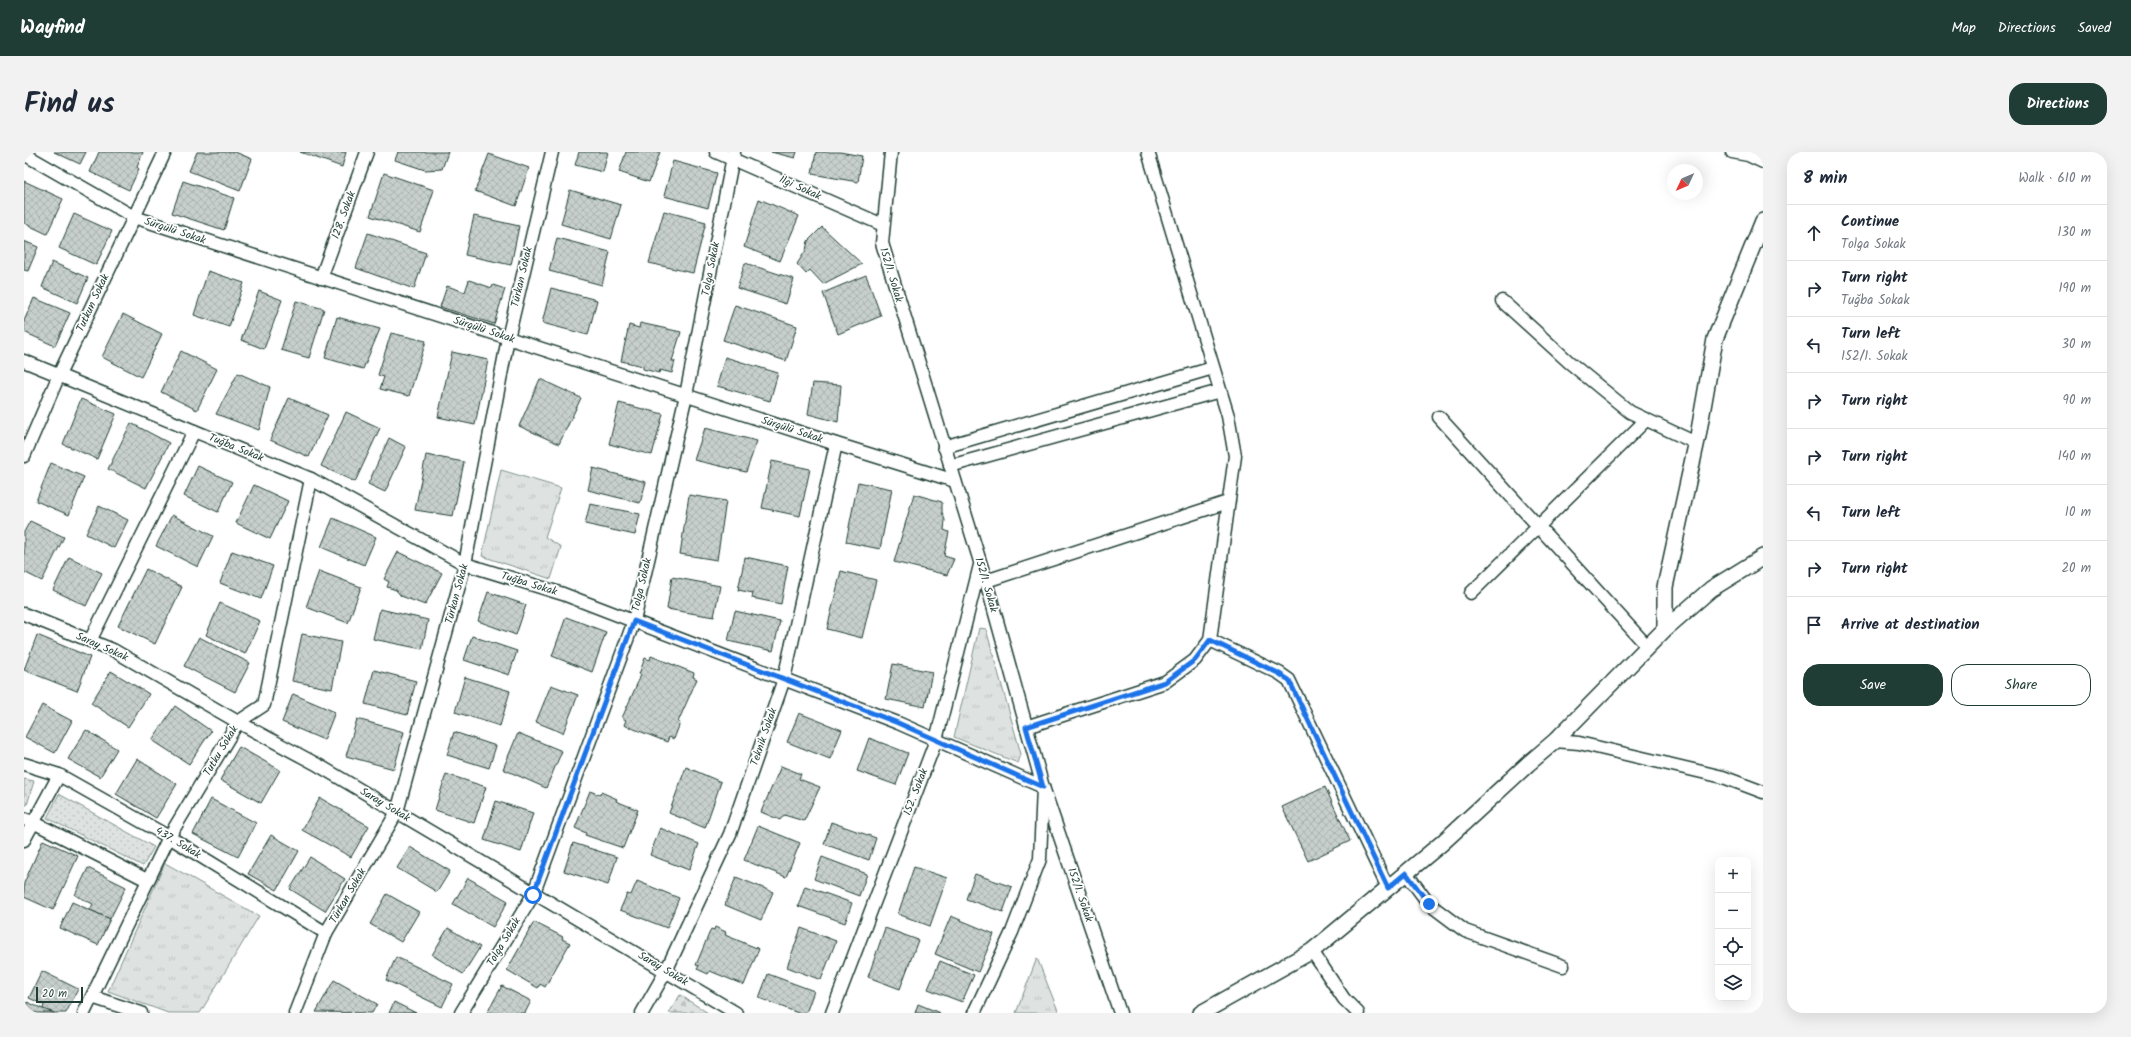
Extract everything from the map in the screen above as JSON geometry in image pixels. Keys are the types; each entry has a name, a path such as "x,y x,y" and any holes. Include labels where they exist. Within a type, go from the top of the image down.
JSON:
{"street":[{"name":"Tutkun Sokak","path":"24,456 59,375 165,152"},
{"name":"128. Sokak","path":"321,278 367,152"},
{"name":"Türkan Sokak","path":"295,1013 326,933 397,812 466,564 508,338 552,152"},
{"name":"İlgi Sokak","path":"716,152 733,156 883,225"},
{"name":"152/1. Sokak","path":"891,152 882,243 986,581 1043,787 1120,1013"},
{"path":"1026,727 1165,682 1195,660 1210,640 1235,456 1228,416 1148,152"},
{"path":"1732,152 1748,155 1763,162"},
{"name":"Sürgülü Sokak","path":"24,154 134,217 836,444 955,481"},
{"name":"Tolga Sokak","path":"461,1013 533,895 634,621 686,395 733,156"},
{"path":"1665,629 1665,587 1696,444 1715,339 1763,221"},
{"path":"1502,301 1569,362 1630,412 1696,444"},
{"name":"Tuğba Sokak","path":"24,361 311,479 466,564 563,594 898,723 1043,787"},
{"path":"944,447 1213,368"},
{"path":"950,466 1220,391"},
{"path":"1439,417 1648,647"},
{"path":"1471,593 1540,527 1646,420"},
{"path":"90,641 194,431"},
{"name":"Teknik Sokak","path":"642,1013 666,971 730,834 784,679 836,444"},
{"name":"Tutku Sokak","path":"84,1013 169,837 238,722 264,706 311,479"},
{"path":"986,581 1228,502"},
{"path":"1201,1013 1312,952 1442,843 1528,764 1555,742 1665,629 1711,589 1763,557"},
{"name":"152. Sokak","path":"832,1013 936,740 980,565"},
{"name":"Saray Sokak","path":"24,614 113,650 238,722 318,765 533,895 585,922 736,1013"},
{"path":"1210,640 1278,673 1289,680 1388,888"},
{"path":"1555,742 1579,743 1723,777 1763,792"},
{"name":"437. Sokak","path":"24,764 59,775 169,837 326,933"},
{"path":"24,840 28,820 59,775"},
{"path":"974,1013 1012,932 1040,859 1043,787"},
{"path":"28,820 147,880"},
{"path":"1406,873 1429,904 1464,931 1563,966"},
{"path":"1312,952 1344,999 1358,1013"},
{"path":"92,997 141,1013"}],"green space":[{"path":"501,470 561,488 545,537 561,547 551,579 482,556"},
{"path":"979,628 986,629 1021,754 1018,763 954,737"},
{"path":"24,779 34,781 27,805 24,805"},
{"path":"59,794 154,847 143,866 47,818"},
{"path":"165,863 259,916 200,1013 168,1013 108,991"},
{"path":"1037,958 1059,1013 1016,1013"},
{"path":"680,995 708,1013 669,1013"}],"building":[{"path":"54,152 86,152 80,164"},
{"path":"99,152 143,152 137,167 139,169 129,190 90,172"},
{"path":"197,152 235,152 252,159 240,191 189,171"},
{"path":"300,152 346,152 342,167"},
{"path":"398,152 448,152 442,169 425,170 395,160"},
{"path":"579,152 608,152 603,172 575,165"},
{"path":"626,152 660,152 649,182 619,172"},
{"path":"771,152 797,152 795,158"},
{"path":"816,152 840,152 862,156 858,182 812,174"},
{"path":"489,154 529,168 516,206 475,191"},
{"path":"673,161 717,173 708,208 664,196"},
{"path":"384,173 434,190 420,232 370,216"},
{"path":"24,181 63,199 47,234 24,223"},
{"path":"183,181 234,198 224,230 172,213"},
{"path":"570,190 621,205 611,239 561,224"},
{"path":"759,199 799,216 780,261 744,247"},
{"path":"664,211 706,222 693,273 649,263"},
{"path":"74,214 112,231 96,265 59,248"},
{"path":"474,216 519,226 511,265 465,255"},
{"path":"822,227 862,264 823,284 810,270 806,274 797,264 806,250 808,241"},
{"path":"368,233 426,253 414,289 356,268"},
{"path":"557,238 610,252 602,285 549,271"},
{"path":"24,241 38,247 28,271 24,270"},
{"path":"52,262 88,278 77,303 42,287"},
{"path":"745,263 794,279 786,304 737,288"},
{"path":"208,271 244,283 229,327 194,315"},
{"path":"866,275 881,316 838,334 823,293"},
{"path":"469,280 492,288 493,285 505,289 494,324 440,307 447,286 465,292"},
{"path":"551,288 597,300 588,335 542,323"},
{"path":"259,291 282,300 264,349 241,340"},
{"path":"34,298 70,313 55,346 24,332 24,321"},
{"path":"296,301 324,309 309,358 281,350"},
{"path":"735,305 797,326 786,361 723,340"},
{"path":"123,314 162,334 141,377 102,357"},
{"path":"337,317 380,329 363,369 325,358"},
{"path":"640,323 681,332 672,361 675,361 672,373 660,370 659,373 643,369 643,366 621,361 629,325 639,328"},
{"path":"391,333 426,341 409,396 380,389 384,377 378,375"},
{"path":"181,351 217,369 197,410 161,392"},
{"path":"452,352 488,360 475,425 438,417"},
{"path":"725,357 778,373 770,401 717,386"},
{"path":"238,373 270,387 259,430 216,414"},
{"path":"540,379 581,398 559,444 519,426"},
{"path":"813,383 841,385 838,422 808,414"},
{"path":"289,398 328,415 309,457 270,440"},
{"path":"81,399 116,414 97,459 63,444"},
{"path":"619,403 663,414 652,455 609,444"},
{"path":"346,412 380,428 355,482 321,466"},
{"path":"131,423 169,443 146,488 108,469"},
{"path":"705,428 757,441 746,472 694,460"},
{"path":"389,438 406,447 385,492 368,484"},
{"path":"426,455 464,462 453,516 415,510"},
{"path":"772,461 810,469 800,516 762,508"},
{"path":"51,463 84,477 69,515 36,501"},
{"path":"198,466 232,482 218,512 184,496"},
{"path":"593,468 646,482 640,503 588,490"},
{"path":"858,482 892,489 880,549 846,542"},
{"path":"254,485 288,501 270,539 236,523"},
{"path":"914,494 942,502 942,512 945,520 944,530 949,532 944,556 954,559 947,575 894,562"},
{"path":"689,495 726,501 717,560 680,554"},
{"path":"590,504 640,514 635,535 585,524"},
{"path":"99,506 128,520 114,548 86,534"},
{"path":"172,515 213,536 198,567 156,546"},
{"path":"333,518 376,537 364,565 321,547"},
{"path":"30,521 64,537 42,581 24,572 24,532"},
{"path":"232,551 273,566 261,599 220,583"},
{"path":"398,552 442,573 425,605 401,596 396,590 387,587 389,582 384,579"},
{"path":"69,557 102,573 86,606 53,590"},
{"path":"745,557 788,566 781,604 752,598 753,593 738,590"},
{"path":"146,569 182,587 155,644 118,626"},
{"path":"319,571 361,587 348,623 306,607"},
{"path":"841,571 876,580 862,638 827,629"},
{"path":"672,577 720,586 714,617 667,609"},
{"path":"488,592 526,605 516,635 478,621"},
{"path":"220,603 260,621 245,654 206,635"},
{"path":"380,609 428,620 422,649 373,639"},
{"path":"735,611 780,621 773,651 728,641"},
{"path":"566,617 606,632 592,672 552,656"},
{"path":"302,634 341,642 332,689 292,681"},
{"path":"37,635 90,657 77,691 24,670"},
{"path":"472,636 517,651 509,675 464,660"},
{"path":"199,637 250,663 235,692 184,666"},
{"path":"651,656 694,673 693,677 697,679 678,722 680,723 674,739 669,737 667,742 624,725 626,720 622,718 641,675 639,674 645,658 650,660"},
{"path":"893,664 932,672 925,707 886,699"},
{"path":"374,670 416,681 407,715 365,704"},
{"path":"111,671 149,694 128,727 91,703"},
{"path":"465,677 510,691 500,726 455,712"},
{"path":"551,685 578,695 563,733 536,722"},
{"path":"293,694 335,712 324,740 282,722"},
{"path":"42,705 72,721 55,753 25,737"},
{"path":"175,706 211,731 189,764 152,740"},
{"path":"799,713 842,730 830,759 787,742"},
{"path":"357,719 404,732 394,769 346,756"},
{"path":"86,730 117,749 100,777 68,759"},
{"path":"454,732 496,746 489,768 447,755"},
{"path":"518,733 562,751 546,788 503,769"},
{"path":"869,738 908,753 896,785 857,771"},
{"path":"239,747 280,770 261,803 220,780"},
{"path":"137,759 177,784 156,818 116,794"},
{"path":"781,766 801,774 799,779 820,787 804,821 784,815 780,820 761,812"},
{"path":"686,767 721,782 705,828 669,813"},
{"path":"446,774 486,787 474,823 435,810"},
{"path":"1325,787 1350,841 1308,861 1282,807"},
{"path":"590,791 600,795 601,792 617,799 616,801 638,810 623,848 585,835 586,833 575,828"},
{"path":"320,798 369,826 351,857 302,830"},
{"path":"211,799 256,823 238,857 193,834"},
{"path":"496,801 533,813 521,852 484,840"},
{"path":"831,822 876,838 869,860 824,844"},
{"path":"758,826 800,843 786,877 744,860"},
{"path":"660,828 699,844 689,870 650,855"},
{"path":"271,835 299,851 277,890 248,874"},
{"path":"43,840 78,856 53,910 24,897 24,883"},
{"path":"573,843 617,857 608,885 564,871"},
{"path":"410,847 450,871 437,892 397,868"},
{"path":"310,857 345,879 325,911 290,889"},
{"path":"822,857 867,874 859,896 814,879"},
{"path":"914,867 947,878 930,926 898,914"},
{"path":"88,868 126,887 110,919 90,910 93,904 75,895"},
{"path":"975,874 1012,887 1003,912 966,899"},
{"path":"736,877 773,892 761,920 725,905"},
{"path":"468,878 508,901 493,927 453,904"},
{"path":"637,881 679,898 667,928 620,910 627,894 631,895"},
{"path":"805,886 852,903 845,923 798,906"},
{"path":"387,894 419,912 401,942 370,924"},
{"path":"72,902 110,919 98,945 60,928"},
{"path":"951,916 994,934 978,972 935,954"},
{"path":"534,922 563,937 562,939 570,943 545,987 540,984 538,988 507,970"},
{"path":"715,927 726,932 725,935 759,949 744,985 710,971 708,974 697,969 699,966 696,965 711,929 714,930"},
{"path":"448,928 480,947 463,974 432,955"},
{"path":"801,928 836,941 821,980 787,967"},
{"path":"885,928 918,940 900,989 868,977"},
{"path":"396,957 453,984 442,1007 386,980"},
{"path":"940,961 974,975 962,1002 928,989"},
{"path":"42,971 78,989 66,1013 54,1013 43,1009 44,1005 29,998"},
{"path":"768,974 814,991 806,1013 798,1013 759,998"},
{"path":"334,980 377,1004 372,1013 316,1012"},
{"path":"502,986 531,1001 525,1013 487,1013"},
{"path":"27,1002 43,1009 54,1013 24,1013"},
{"path":"394,1002 416,1013 389,1013"},
{"path":"918,1004 940,1013 915,1013"}],"route":[{"path":"533,895 604,706 634,621 898,723 1043,787 1026,727 1165,682 1195,660 1210,640 1278,673 1289,680 1388,888 1406,873 1429,904"}]}
